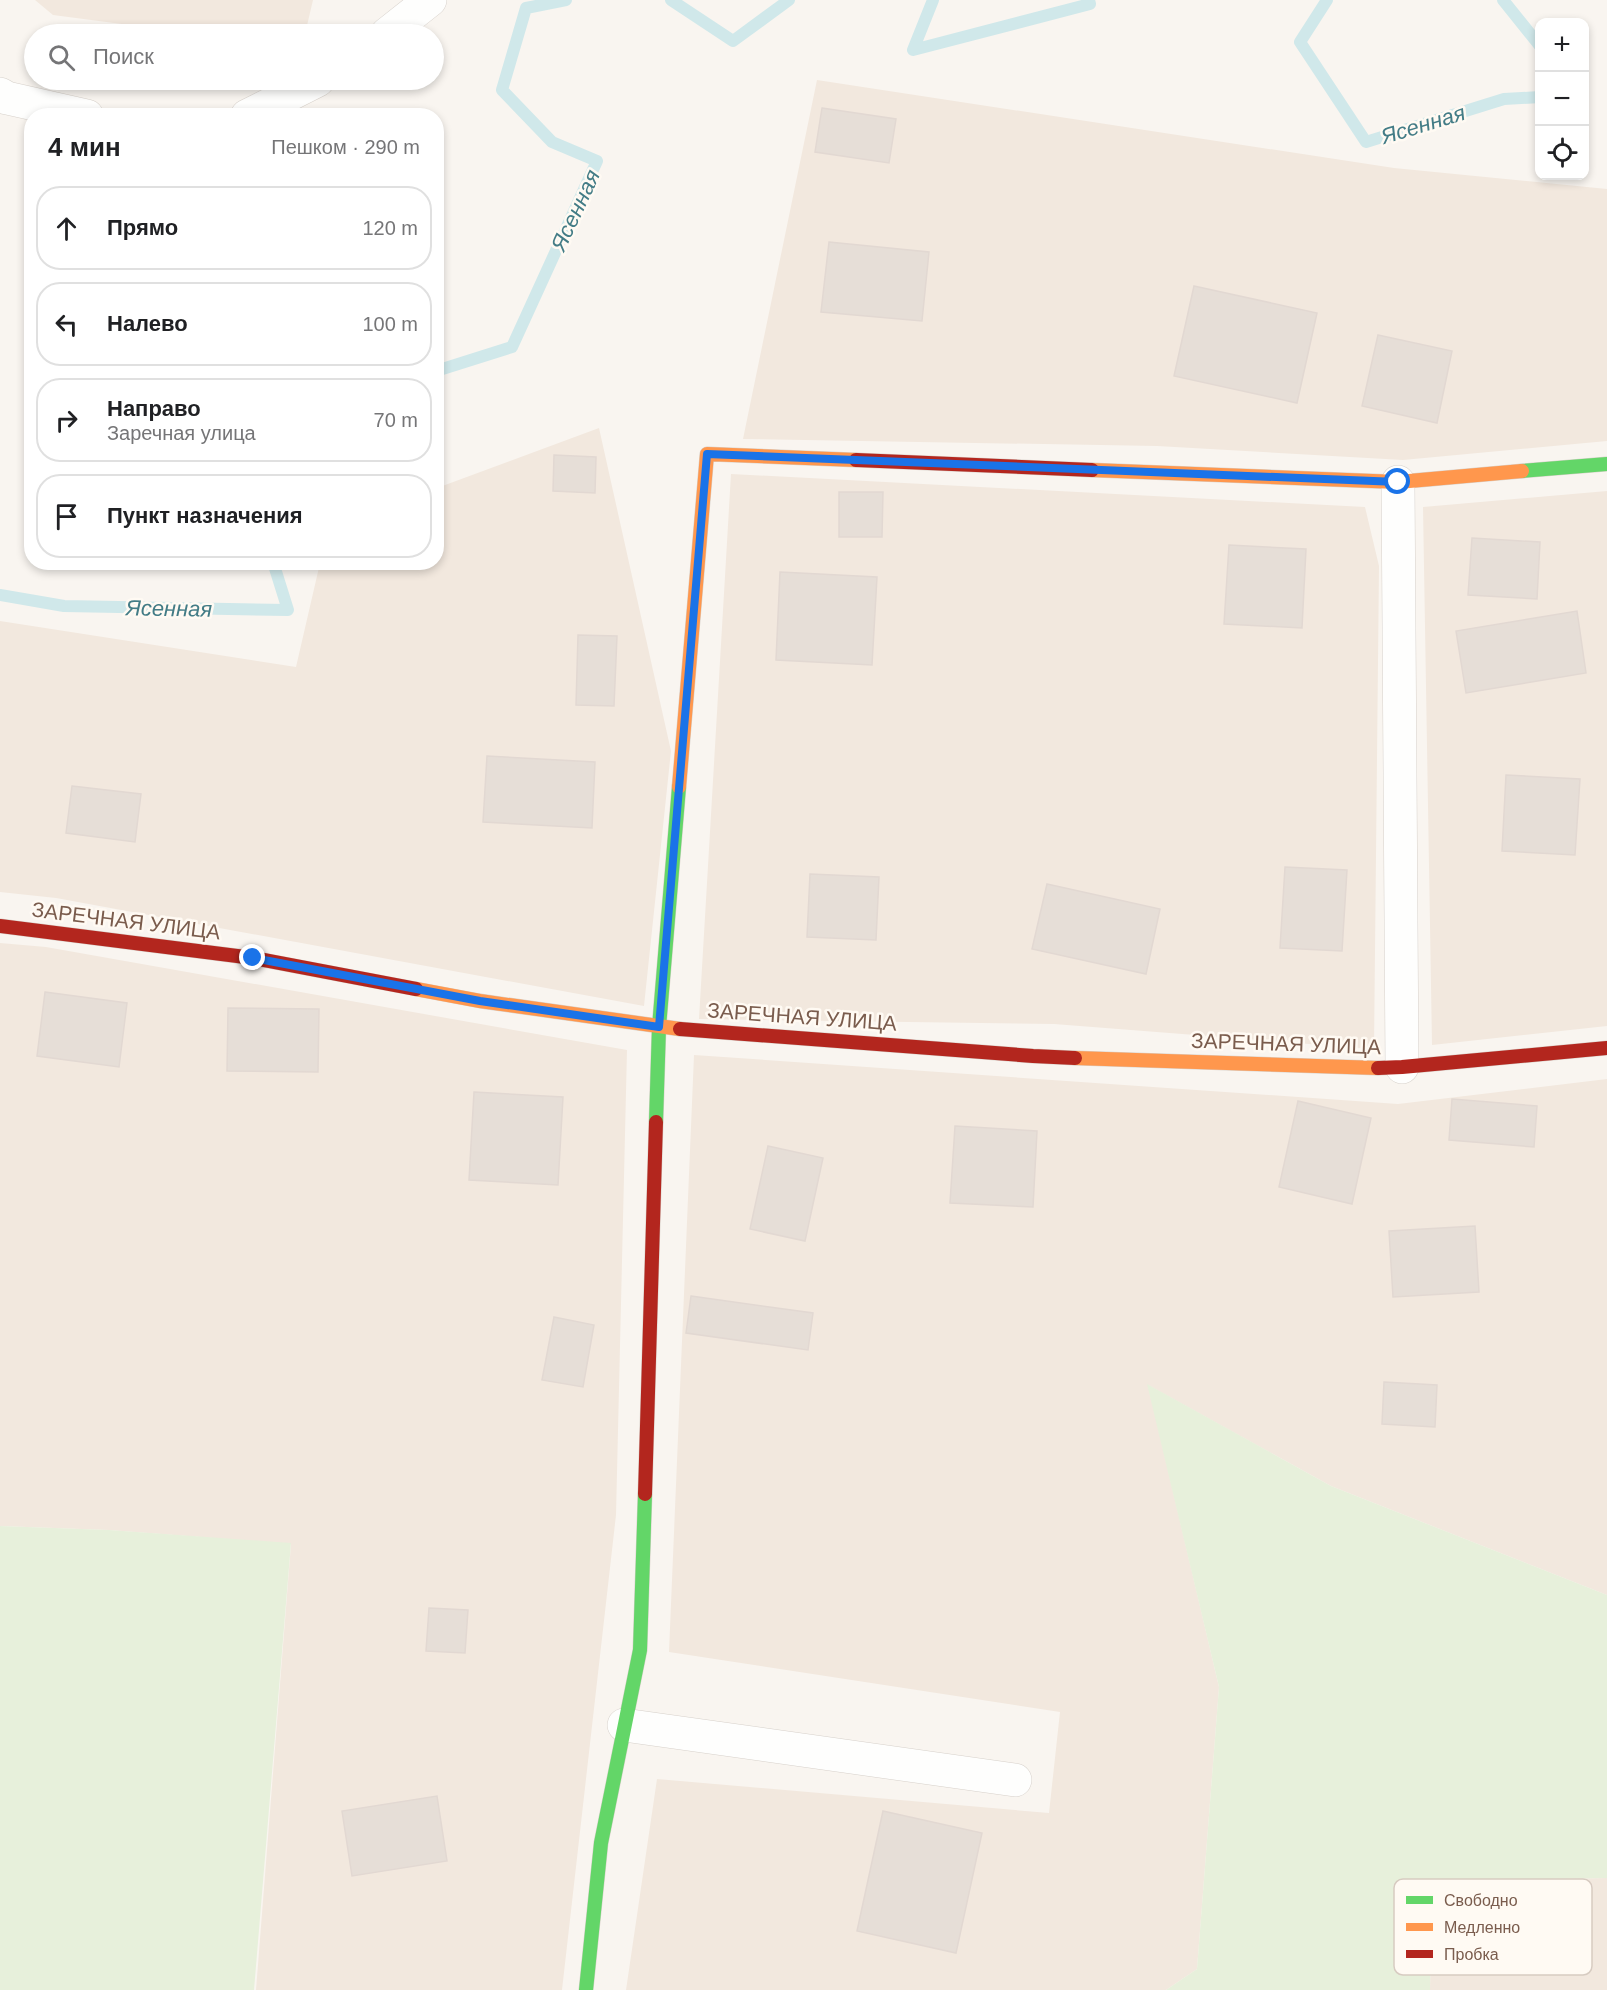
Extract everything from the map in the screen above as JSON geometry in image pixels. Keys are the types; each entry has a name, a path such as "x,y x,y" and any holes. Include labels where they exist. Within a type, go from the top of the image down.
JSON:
{"street":[{"path":"400,24 430,0"},
{"path":"264,108 299,90"},
{"path":"0,94 7,98 51,108"},
{"path":"586,1990 601,1843 640,1650 659,1027 707,454 1398,482 1607,464"},
{"path":"1398,482 1402,1067"},
{"name":"ЗАРЕЧНАЯ УЛИЦА","path":"0,926 253,958 480,1001 659,1027 1033,1056 1356,1068 1402,1067 1607,1048"},
{"path":"624,1725 1016,1780"}],"shaded area":[{"path":"35,0 313,0 307,24 122,24 53,15"},
{"path":"817,80 1394,168 1607,189 1607,441 1403,460 1157,446 743,439"},
{"path":"599,428 671,751 644,1006 56,898 0,892 0,621 296,667 318,570 444,570 444,485"},
{"path":"731,474 1365,507 1379,566 1374,1049 1054,1024 699,1019"},
{"path":"1607,491 1607,1026 1432,1045 1423,507"},
{"path":"0,943 46,947 627,1050 616,1515 562,1990 256,1990 291,1544 109,1530 0,1526"},
{"path":"694,1055 1398,1104 1607,1079 1607,1595 1331,1486 1148,1385 1219,1687 1197,1969 1166,1990 626,1990 657,1779 1049,1813 1060,1712 669,1652"},
{"path":"1607,1878 1607,1990 1430,1990 1430,1975 1592,1975 1592,1879 1549,1879"}],"green space":[{"path":"1147,1384 1331,1486 1607,1595 1607,1878 1394,1879 1394,1975 1430,1975 1430,1990 1166,1990 1197,1969 1219,1687"},
{"path":"0,1526 109,1530 291,1543 254,1990 0,1990"}],"building":[{"path":"822,108 896,119 889,163 815,152"},
{"path":"829,242 929,252 922,321 821,312"},
{"path":"1194,286 1317,313 1297,403 1174,376"},
{"path":"1378,335 1452,351 1437,423 1362,406"},
{"path":"554,455 596,457 595,493 553,491"},
{"path":"839,492 883,492 882,537 839,537"},
{"path":"1472,538 1540,542 1537,599 1468,595"},
{"path":"1229,545 1306,549 1302,628 1224,624"},
{"path":"780,572 877,577 872,665 776,660"},
{"path":"1577,611 1586,673 1466,693 1456,631"},
{"path":"578,635 617,636 614,706 576,705"},
{"path":"487,756 595,762 592,828 483,822"},
{"path":"1506,775 1580,779 1575,855 1502,851"},
{"path":"72,786 141,794 135,842 66,833"},
{"path":"1285,867 1347,870 1342,951 1280,948"},
{"path":"810,874 879,877 876,940 807,937"},
{"path":"1047,884 1160,909 1146,974 1032,949"},
{"path":"45,992 127,1003 119,1067 37,1056"},
{"path":"228,1008 319,1009 318,1072 227,1071"},
{"path":"474,1092 563,1097 558,1185 469,1180"},
{"path":"1452,1099 1537,1106 1534,1147 1449,1140"},
{"path":"1298,1101 1371,1118 1352,1204 1279,1187"},
{"path":"955,1126 1037,1131 1033,1207 950,1203"},
{"path":"768,1146 823,1158 805,1241 750,1229"},
{"path":"1475,1226 1479,1292 1393,1297 1389,1231"},
{"path":"691,1296 813,1313 808,1350 686,1333"},
{"path":"554,1317 594,1325 583,1387 542,1380"},
{"path":"1384,1382 1437,1385 1435,1427 1382,1424"},
{"path":"429,1608 468,1610 465,1653 426,1651"},
{"path":"437,1796 447,1861 352,1876 342,1811"},
{"path":"883,1811 982,1833 956,1953 857,1931"}],"waterway":[{"name":"Ясенная","path":"444,368 512,347 597,161 552,142 502,90 526,8 566,0"},
{"name":"Ясенная","path":"671,0 733,41 789,0"},
{"name":"Ясенная","path":"933,0 913,50 1090,4 1089,0"},
{"name":"Ясенная","path":"1327,0 1300,42 1366,142 1504,99 1535,97"},
{"name":"Ясенная","path":"1503,0 1535,40"},
{"name":"Ясенная","path":"0,595 64,606 288,610 276,570"}],"traffic: fast":[{"path":"1522,471 1607,464"},
{"path":"656,1122 659,1027 679,787"},
{"path":"586,1990 601,1843 640,1650 645,1494"}],"traffic: slow":[{"path":"679,787 707,454 856,460"},
{"path":"1092,470 1398,482 1522,471"},
{"path":"416,989 480,1001 680,1029"},
{"path":"1075,1058 1378,1068"}],"traffic: jam":[{"path":"856,460 1092,470"},
{"path":"0,926 253,958 416,989"},
{"path":"680,1029 1075,1058"},
{"path":"1378,1068 1607,1048"},
{"path":"645,1494 656,1122"}],"route":[{"path":"253,958 480,1001 659,1027 707,454 1398,482"}]}
